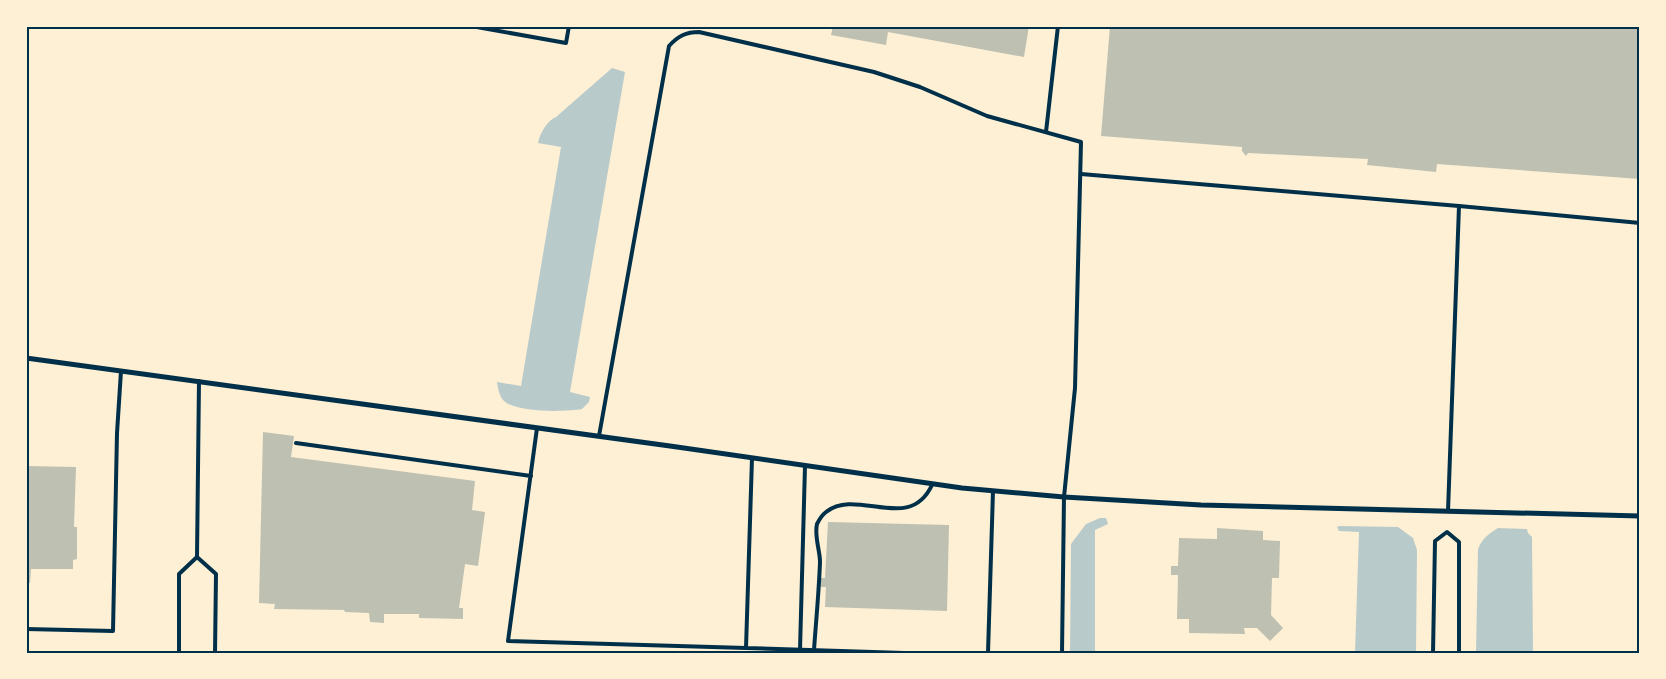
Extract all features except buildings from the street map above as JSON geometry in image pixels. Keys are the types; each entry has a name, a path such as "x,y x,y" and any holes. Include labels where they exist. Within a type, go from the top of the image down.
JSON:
{"street":[{"path":"26,358 598,436 932,485 993,491 1202,505 1640,516"}],"lane":[{"path":"471,26 566,43 569,26"},
{"path":"1046,132 1058,26"},
{"path":"598,436 669,46 679,37 691,32 699,32 874,72 920,87 987,116 1081,142 1075,388 1064,497 1062,653"},
{"path":"1081,174 1640,223"},
{"path":"1448,511 1459,206"},
{"path":"26,629 112,631 117,433 121,371"},
{"path":"179,653 179,574 197,557 199,381"},
{"path":"537,428 508,641 904,653"},
{"path":"296,443 531,476"},
{"path":"746,648 752,458"},
{"path":"800,650 805,466"},
{"path":"814,650 820,560 817,525 824,513 844,504 910,507 927,496 932,485"},
{"path":"988,653 993,491"},
{"path":"1433,653 1435,541 1446,532 1459,542 1459,653"},
{"path":"197,557 216,574 215,653"}],"shaded area":[{"path":"612,68 625,72 570,392 590,397 589,402 582,409 574,410 553,411 518,407 503,400 497,382 521,386 561,147 538,143 539,139 542,131 550,121"},
{"path":"1100,518 1106,518 1108,524 1095,530 1095,653 1070,653 1071,544 1086,524"},
{"path":"1337,527 1398,527 1413,538 1417,550 1416,653 1355,653 1359,532 1339,531"},
{"path":"1498,528 1527,529 1532,537 1533,653 1476,653 1478,549 1481,542"}]}
